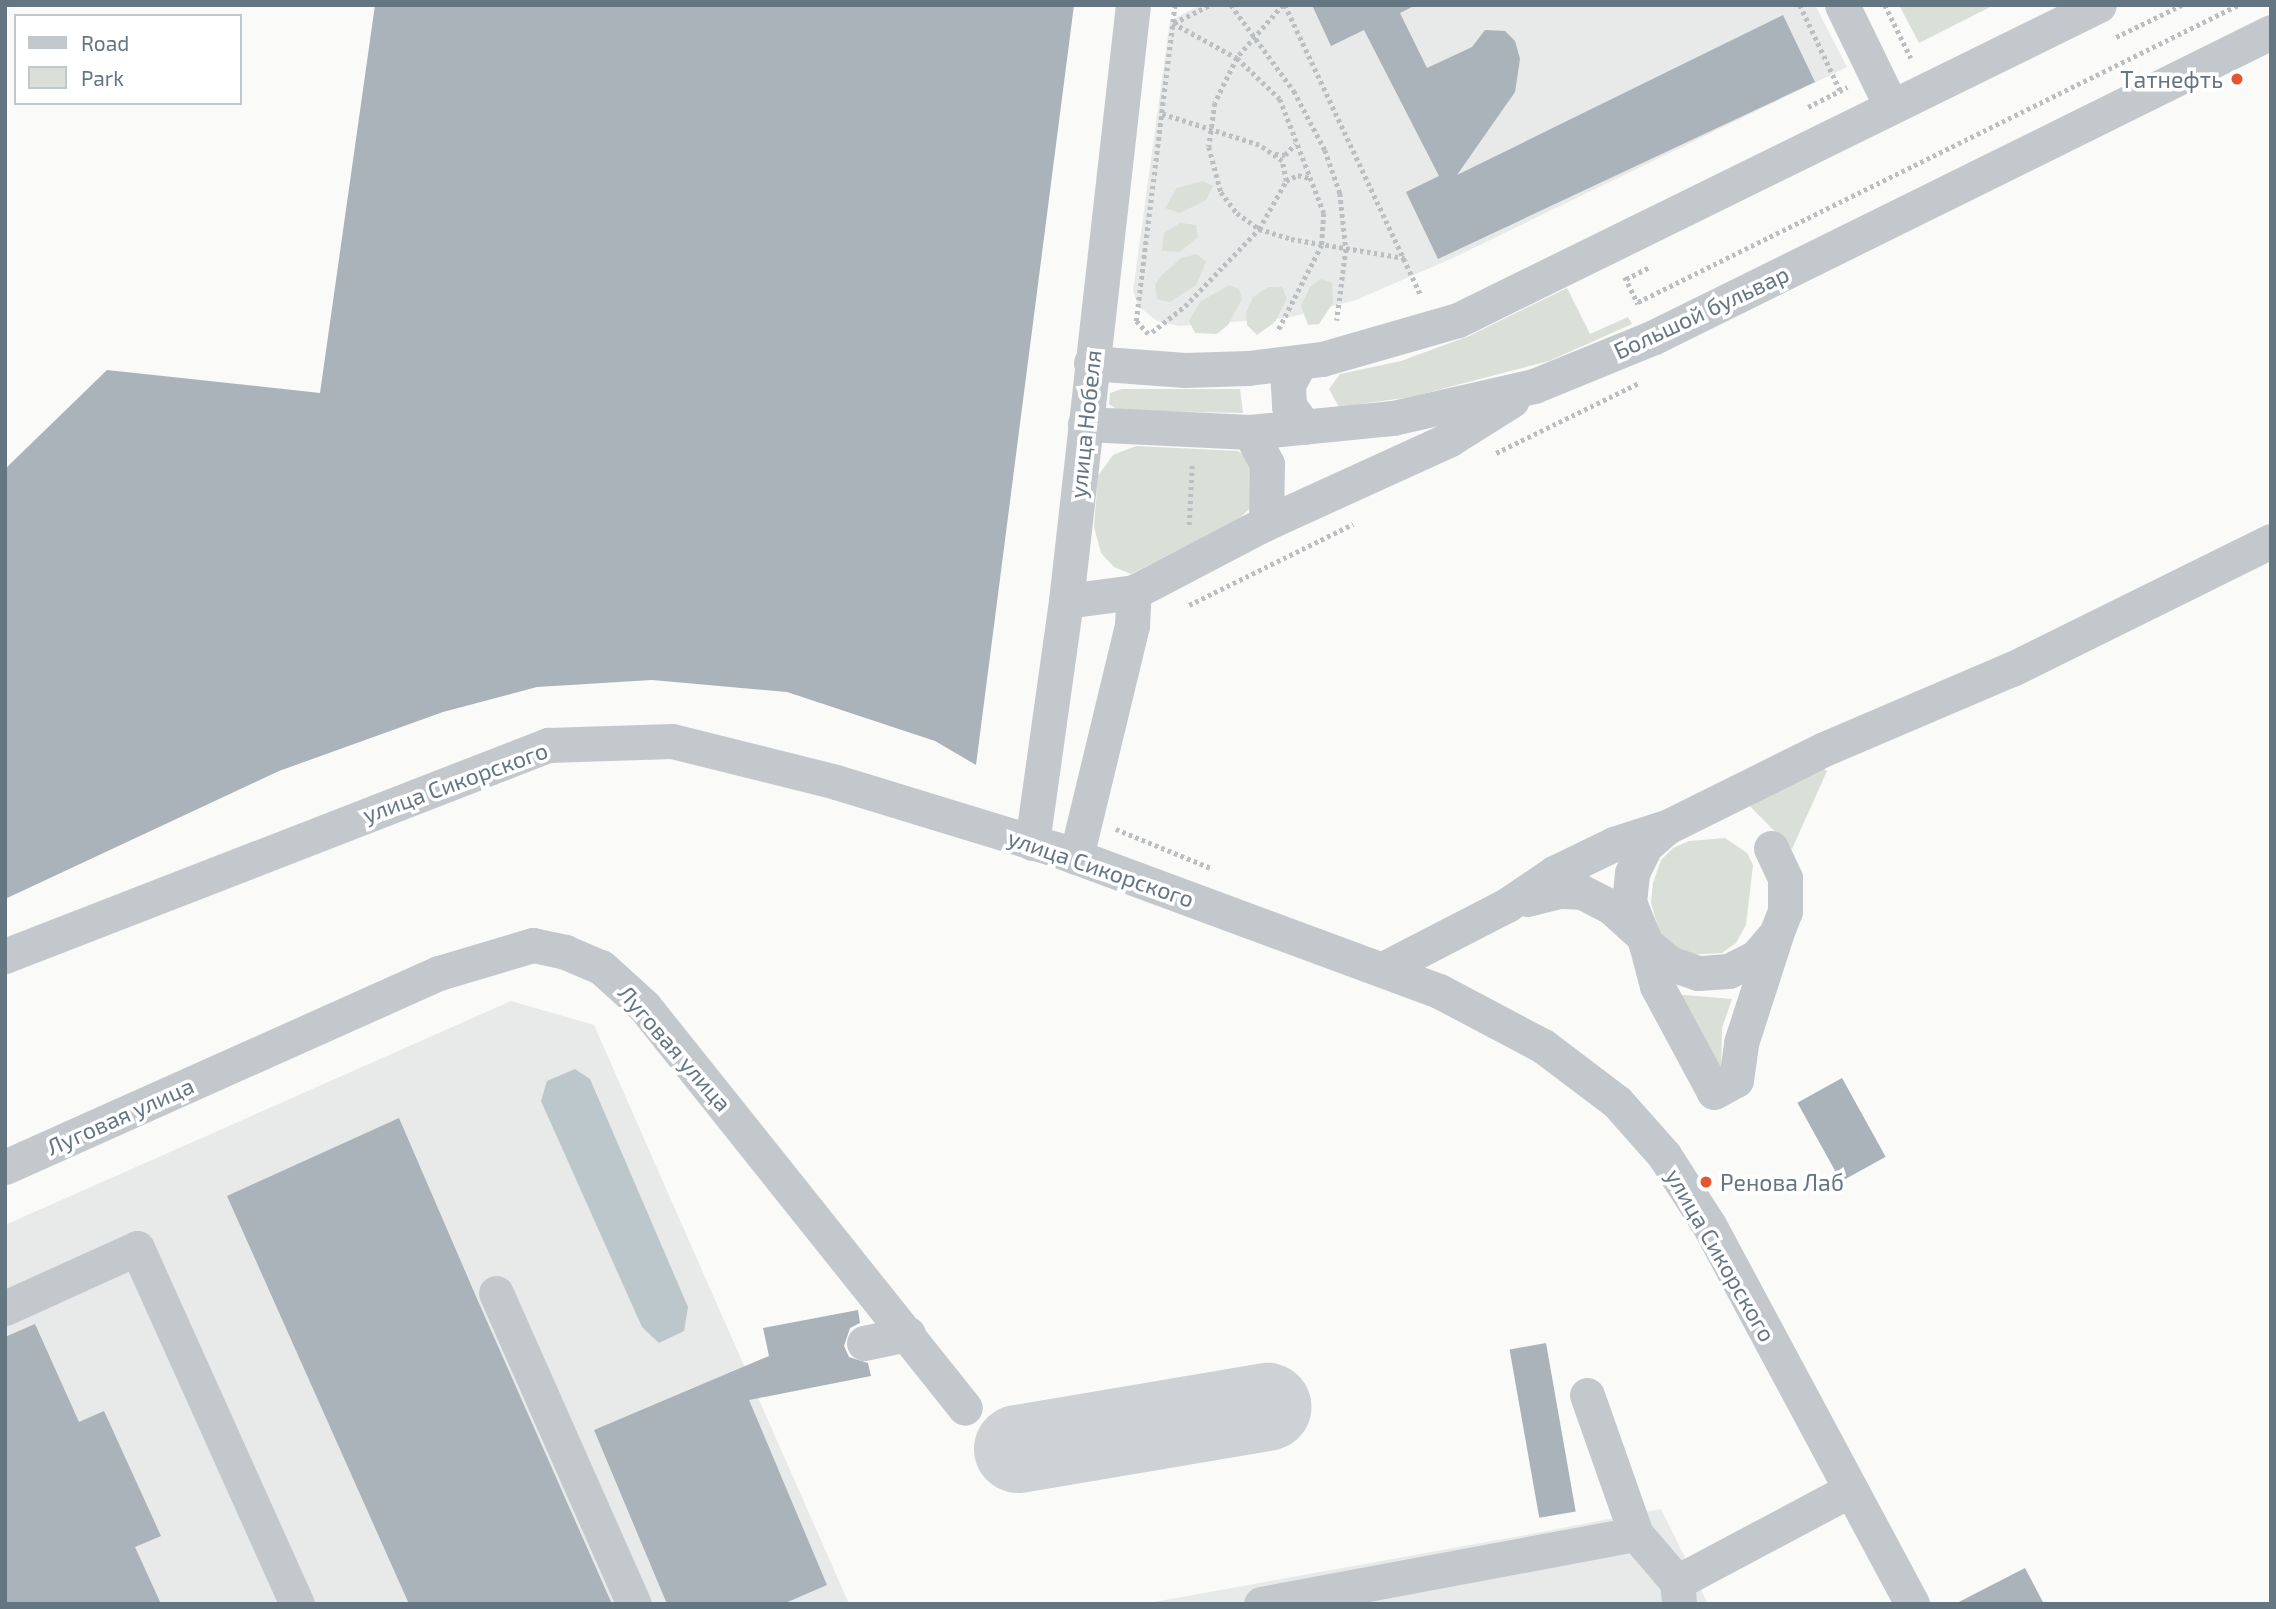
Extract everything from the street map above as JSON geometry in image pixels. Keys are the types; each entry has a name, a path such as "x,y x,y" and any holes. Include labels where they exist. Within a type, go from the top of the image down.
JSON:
{"street":[{"name":"улица Нобеля","path":"1032,843 1066,601 1133,5"},
{"path":"1842,5 1891,106"},
{"path":"1091,363 1185,370 1292,349 1385,344 1458,320 2099,5"},
{"name":"Большой бульвар","path":"1086,424 1250,432 1393,418 1534,386 1654,337 2271,32"},
{"path":"1292,349 1288,385 1289,406 1305,426"},
{"path":"1076,857 1133,609 1194,559 1450,439 1534,386"},
{"path":"1250,432 1267,464 1266,523"},
{"path":"1382,969 1507,905 1553,873 1614,844 1667,827 1824,749 1903,719 2271,541"},
{"path":"1066,601 1133,609"},
{"name":"улица Сикорского","path":"5,956 548,746 672,741 822,778 1076,857 1438,991 1543,1046 1617,1102 1664,1155 1709,1225 1912,1604"},
{"path":"1667,827 1645,846 1632,873 1629,902 1657,986 1714,1092 1736,1080 1741,1043 1785,911 1785,878 1771,848"},
{"path":"1507,905 1559,891 1583,892 1610,906 1669,964 1708,972 1728,971 1756,957 1776,934"},
{"name":"Луговая улица","path":"5,1167 439,973 533,945 601,967 644,1006 965,1408"},
{"path":"5,1308 137,1248 297,1604"},
{"path":"496,1293 634,1604"},
{"path":"864,1343 908,1334"},
{"path":"1587,1395 1636,1534 1678,1593 1850,1490"},
{"path":"1261,1604 1312,1599 1636,1534"}],"path":[{"path":"1161,337 1149,335 1136,321 1175,5"},
{"path":"1173,23 1210,5"},
{"path":"1231,5 1256,35 1325,150 1340,192 1346,249 1336,328 1348,325"},
{"path":"1404,258 1346,249 1259,229 1237,214 1221,192 1211,158 1210,128 1215,103 1237,58 1284,5 1404,258 1422,299"},
{"path":"1800,5 1840,90"},
{"path":"1885,5 1912,58"},
{"path":"1638,302 2238,5"},
{"path":"1173,23 1237,58 1280,99 1324,213 1322,244 1276,336 1292,349"},
{"path":"1804,109 1923,52"},
{"path":"1162,114 1210,128 1275,154 1282,161 1286,181"},
{"path":"1275,154 1290,153 1296,143"},
{"path":"1149,335 1185,306 1259,229 1286,181 1298,175 1310,179"},
{"path":"1611,247 1654,337"},
{"path":"1412,303 1434,293"},
{"path":"1482,460 1644,380"},
{"path":"1194,429 1188,540 1208,595"},
{"path":"1133,609 1157,621 1357,522"},
{"path":"1087,818 1217,870"}],"shaded area":[{"path":"1200,5 1815,5 1847,67 1453,258 1356,300 1287,318 1179,326 1157,321 1138,306 1133,291 1170,21"},
{"path":"511,1001 594,1025 849,1604 5,1604 5,1225"},
{"path":"575,1069 590,1079 688,1307 684,1331 659,1343 642,1327 541,1101 547,1081"},
{"path":"1661,1509 1708,1604 1143,1604 1531,1534"}],"green space":[{"path":"1899,5 1994,5 1919,43"},
{"path":"1203,181 1213,186 1206,200 1180,213 1165,208 1177,188"},
{"path":"1180,223 1196,225 1198,237 1179,252 1162,251 1164,233"},
{"path":"1197,254 1206,262 1196,285 1170,302 1157,299 1155,285 1162,275 1181,258"},
{"path":"1321,279 1332,283 1333,303 1319,324 1308,325 1301,306 1310,287"},
{"path":"1229,285 1239,289 1242,299 1228,325 1217,334 1195,333 1189,321 1200,302"},
{"path":"1268,287 1282,287 1287,298 1275,322 1257,335 1247,325 1246,313 1253,297"},
{"path":"1567,288 1590,334 1628,317 1632,324 1549,361 1411,397 1339,407 1329,389 1340,374 1401,361 1469,336"},
{"path":"1122,389 1240,389 1243,413 1118,410 1109,404 1110,393"},
{"path":"1136,446 1238,451 1252,460 1252,506 1239,519 1131,574 1114,567 1101,553 1094,527 1098,476 1113,455"},
{"path":"1820,765 1827,771 1792,849 1742,798"},
{"path":"1725,838 1747,853 1753,865 1746,925 1736,943 1722,953 1686,955 1660,934 1651,903 1653,883 1661,860 1673,848 1689,841"},
{"path":"1673,994 1732,999 1722,1028 1721,1071"}],"building":[{"path":"375,5 1074,5 976,765 935,741 787,692 652,680 537,687 443,712 279,771 5,899 5,469 107,370 320,393"},
{"path":"1312,5 1416,5 1400,13 1427,68 1472,47 1485,30 1505,31 1515,41 1520,59 1515,92 1457,175 1783,15 1815,82 1438,259 1406,192 1439,176 1364,30 1331,46"},
{"path":"1842,1078 1886,1157 1841,1181 1797,1103"},
{"path":"399,1118 612,1604 409,1604 227,1196"},
{"path":"858,1310 860,1323 850,1328 844,1346 849,1357 868,1363 871,1376 749,1400 827,1585 783,1604 667,1604 594,1430 769,1356 763,1328"},
{"path":"35,1324 79,1422 104,1411 161,1536 135,1547 161,1604 5,1604 5,1337"},
{"path":"1546,1343 1576,1511 1539,1518 1510,1349"},
{"path":"2025,1568 2044,1604 1955,1604"}],"taxiway":[{"path":"1018,1449 1267,1407"}],"place":[{"name":"Татнефть","path":"2237,79"},
{"name":"Ренова Лаб","path":"1706,1182"}]}
